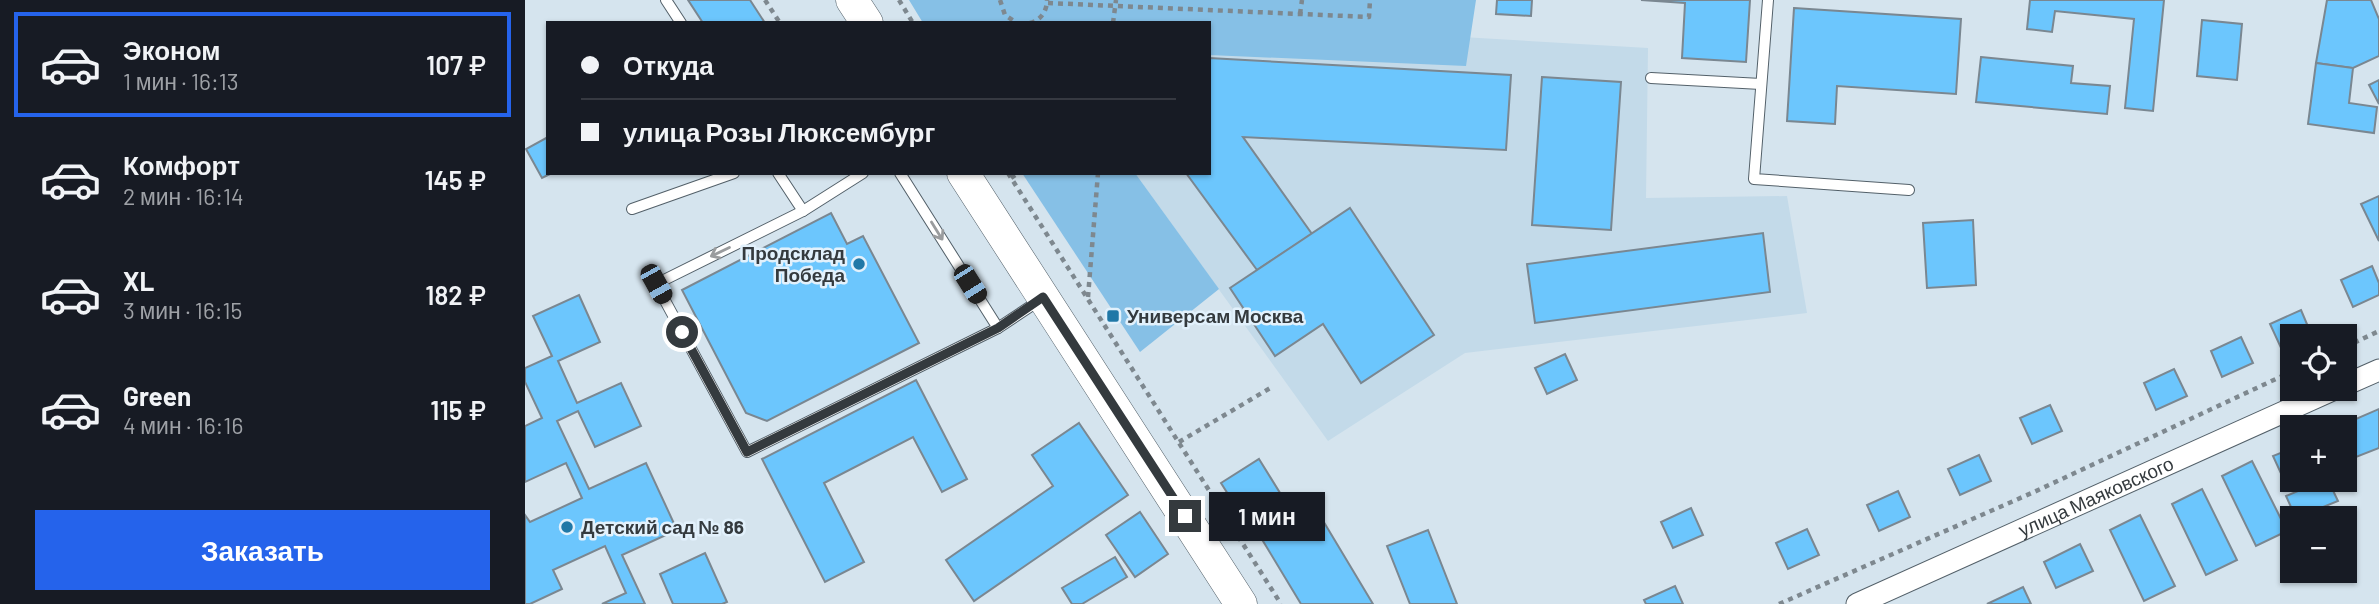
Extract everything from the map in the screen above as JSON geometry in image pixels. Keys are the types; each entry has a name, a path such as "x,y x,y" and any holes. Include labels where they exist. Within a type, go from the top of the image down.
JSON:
{"main road":[{"path":"852,0 865,21"},
{"path":"965,175 1241,604"}],"street":[{"path":"2357,380 2379,370"},
{"name":"улица Маяковского","path":"1857,604 2308,401"}],"lane":[{"path":"666,0 680,21"},
{"path":"1768,0 1754,179 1909,190"},
{"path":"1651,78 1761,84"},
{"path":"632,209 728,175"},
{"path":"779,175 803,211"},
{"path":"860,175 803,211 656,284 747,452 998,328 1043,297"},
{"path":"901,175 998,328"}],"path":[{"path":"765,0 779,21"},
{"path":"899,0 912,21"},
{"path":"1000,0 1005,15 1012,21"},
{"path":"1300,14 1302,0"},
{"path":"1039,21 1048,2 1115,3 1369,17 1370,0"},
{"path":"1113,21 1115,3"},
{"path":"1087,298 1098,175"},
{"path":"1010,176 1281,604"},
{"path":"2357,341 2379,331"},
{"path":"1779,604 2034,492 2280,377"},
{"path":"1179,442 1272,387"}],"shaded area":[{"path":"909,0 1476,0 1466,66 1211,55 1211,21 922,21"},
{"path":"1211,22 1648,48 1646,198 1787,196 1807,313 1465,353 1328,441 1136,175 1211,175"},
{"path":"1023,175 1136,175 1219,289 1140,352"}],"building":[{"path":"688,0 750,0 764,21 702,21"},
{"path":"1497,0 1532,0 1531,16 1496,14"},
{"path":"1641,0 1750,0 1746,62 1682,58 1685,3"},
{"path":"2030,0 2164,0 2153,111 2125,108 2134,19 2055,11 2052,32 2027,29"},
{"path":"2327,0 2371,0 2379,19 2379,56 2353,68 2316,63"},
{"path":"1794,8 1961,19 1956,94 1837,86 1835,124 1787,121"},
{"path":"2202,20 2242,24 2237,80 2197,76"},
{"path":"1981,57 2073,66 2071,83 2110,86 2107,114 1976,102"},
{"path":"1211,58 1511,75 1506,150 1243,137 1312,234 1257,270 1187,175 1211,175"},
{"path":"2316,63 2353,68 2349,103 2377,107 2374,133 2308,124"},
{"path":"1542,77 1621,82 1611,230 1532,225"},
{"path":"2379,80 2379,104 2369,85"},
{"path":"546,138 548,175 542,178 526,149"},
{"path":"2379,196 2379,241 2361,204"},
{"path":"1350,208 1434,335 1361,383 1323,324 1275,356 1230,288"},
{"path":"831,213 847,244 863,236 919,343 767,421 746,413 682,290"},
{"path":"1973,220 1976,285 1927,288 1923,223"},
{"path":"1763,233 1770,292 1535,323 1527,264"},
{"path":"2372,266 2379,283 2379,295 2353,307 2341,280"},
{"path":"579,295 600,342 558,361 577,403 621,383 641,426 595,447 578,411 557,421 589,489 646,463 677,530 622,555 645,604 602,604 626,593 605,546 553,570 562,589 525,604 525,515 530,522 582,498 566,463 525,482 525,426 542,418 525,382 525,368 552,356 533,316"},
{"path":"2301,310 2307,324 2280,324 2280,346 2270,324"},
{"path":"2241,337 2253,363 2222,377 2211,351"},
{"path":"1565,354 1577,380 1547,394 1535,368"},
{"path":"2174,369 2187,396 2156,410 2144,383"},
{"path":"916,380 967,479 942,492 913,437 824,483 864,562 825,582 762,459"},
{"path":"2050,405 2062,431 2032,444 2020,418"},
{"path":"2379,409 2379,448 2357,457 2357,419"},
{"path":"1079,423 1128,495 974,601 946,560 1053,486 1032,455"},
{"path":"2280,453 2280,471 2273,456"},
{"path":"1979,455 1991,481 1960,495 1948,469"},
{"path":"1259,459 1285,501 1247,524 1221,483"},
{"path":"2252,461 2280,517 2280,534 2256,546 2222,476"},
{"path":"2202,489 2237,560 2206,575 2172,504"},
{"path":"1898,491 1910,517 1879,531 1867,505"},
{"path":"2296,492 2334,492 2338,501 2326,506 2291,506 2286,496"},
{"path":"1691,508 1703,535 1673,548 1661,522"},
{"path":"1316,509 1373,604 1301,604 1263,541"},
{"path":"1140,512 1168,554 1135,577 1106,535"},
{"path":"2140,515 2175,586 2144,601 2110,530"},
{"path":"1807,529 1819,555 1788,569 1776,543"},
{"path":"1428,530 1457,604 1410,604 1387,546"},
{"path":"2080,544 2093,571 2056,588 2044,562"},
{"path":"705,553 727,602 673,604 660,574"},
{"path":"1115,557 1127,577 1082,604 1072,604 1062,588"},
{"path":"1675,586 1683,604 1646,604 1644,600"},
{"path":"2023,587 2031,604 1987,604"}],"place":[{"name":"Продсклад Победа","path":"859,264"},
{"name":"Универсам Москва","path":"1113,316"},
{"name":"Детский сад № 86","path":"567,527"}],"route":[{"path":"682,332 747,452 998,328 1043,297 1185,516"}]}
